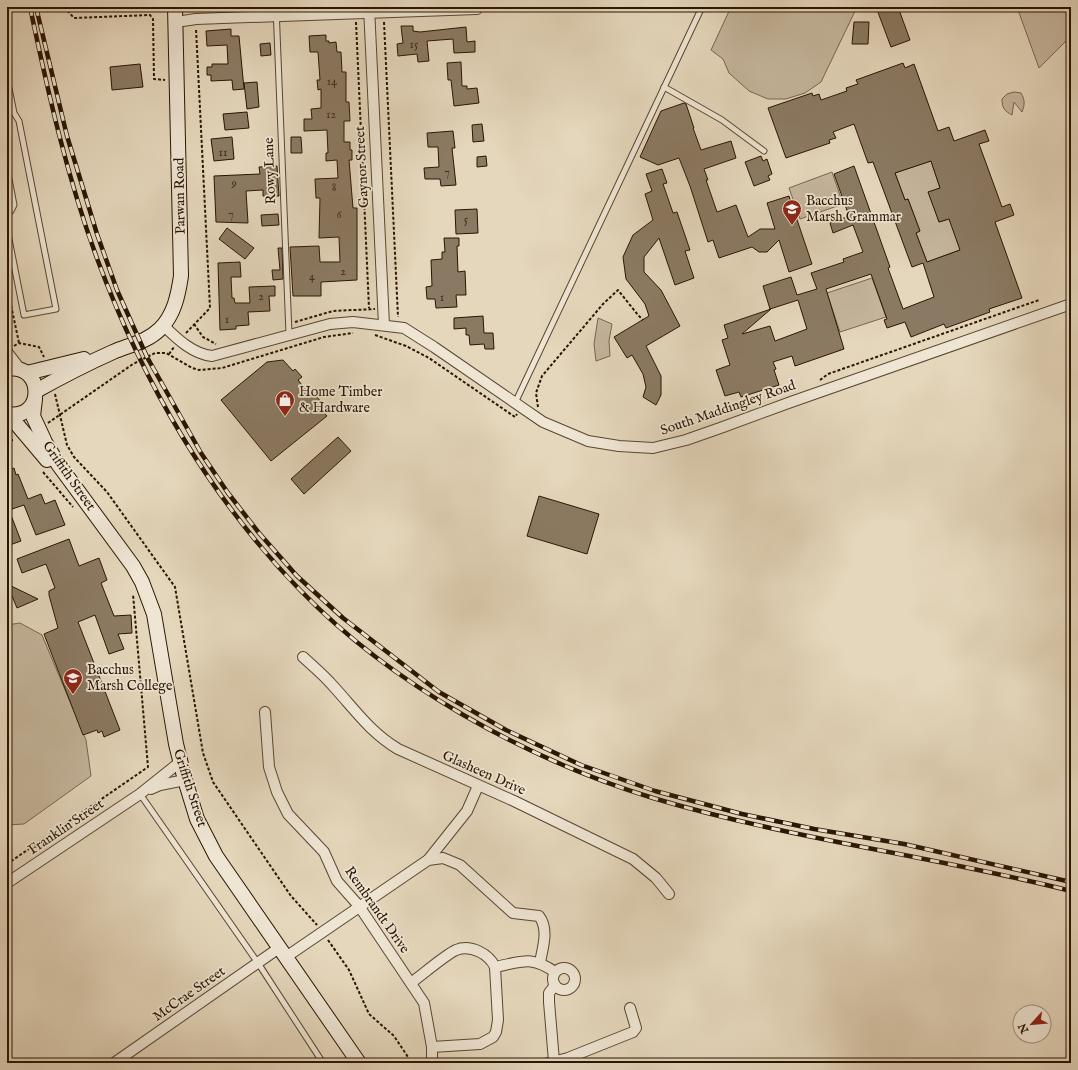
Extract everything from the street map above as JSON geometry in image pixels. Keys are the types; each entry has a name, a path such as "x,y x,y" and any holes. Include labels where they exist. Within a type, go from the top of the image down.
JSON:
{"street":[{"name":"Parwan Road","path":"116,351 149,337 163,325 170,316 176,302 181,276 175,7"},
{"path":"176,22 276,12 356,13 369,10 384,12 476,9"},
{"name":"Gaynor Street","path":"369,10 384,326"},
{"name":"South Maddingley Road","path":"163,325 179,340 195,351 204,355 212,356 269,342 289,334 330,324 353,322 404,328 543,422 588,441 619,446 653,448 686,440 1071,304"},
{"path":"7,369 24,372 116,351"},
{"path":"8,414 24,412 32,405 36,395 52,382 77,368 116,351"},
{"path":"7,352 24,372 33,379 36,395"},
{"name":"Griffith Street","path":"36,395 33,416 45,442 58,464 133,566 142,582 154,614 180,762 197,819 216,856 359,1063"},
{"name":"Griffith Street","path":"8,414 120,548"},
{"name":"Glasheen Drive","path":"303,657 333,686 361,719 385,741 398,750 633,859 656,878 669,894"},
{"name":"Rembrandt Drive","path":"265,712 269,767 277,792 288,814 324,852 337,881 358,906 424,1003 432,1047 432,1063"},
{"name":"Franklin Street","path":"7,883 140,794 180,762"},
{"name":"Franklin Street","path":"140,794 160,785 185,780"},
{"path":"428,860 466,811 478,786"},
{"path":"428,860 443,858 460,866 513,913 539,916 544,922 544,940 540,962"},
{"name":"McCrae Street","path":"114,1063 258,963 322,931 428,860"},
{"path":"411,983 456,950 477,951 492,960 495,967 498,1020 496,1032 493,1038 480,1044 432,1047"},
{"path":"495,967 521,962 540,962 555,972"},
{"path":"564,968 569,969 575,977 575,982 568,989 563,990 555,985 553,981 555,972 564,968"},
{"path":"555,985 550,992 549,1002 551,1062 604,1045 633,1032 636,1028 630,1008"}],"lane":[{"path":"519,405 702,7"},
{"name":"Rowy Lane","path":"276,12 289,334"},
{"path":"7,79 14,113 19,121 56,309 24,315 7,229"},
{"path":"664,87 722,120 764,151"},
{"path":"7,169 14,205 11,211 7,213"},
{"path":"140,794 258,963 322,1063"}],"path":[{"path":"64,7 74,18 150,15 153,19 154,79 165,79 165,83"},
{"path":"7,10 11,31 7,33"},
{"path":"288,324 334,311 369,308 383,309 398,317 384,12"},
{"path":"356,13 369,308"},
{"path":"169,354 179,340 210,308 196,19"},
{"path":"7,286 19,343"},
{"path":"538,408 536,393 542,376 603,304 618,290 638,316 643,320"},
{"path":"816,384 828,374 1039,300"},
{"path":"194,324 203,336 215,344 220,345"},
{"path":"60,415 133,364 155,353 169,354 192,368 199,370 222,368 324,337 355,333"},
{"path":"369,335 406,346 429,358 515,417 519,405"},
{"path":"52,382 67,445 74,458 107,492 175,587 203,753 213,782 291,896 322,931 349,970 369,1014 394,1036 412,1063"},
{"path":"535,406 543,412"},
{"path":"7,441 11,439 16,440"},
{"path":"38,466 74,508"},
{"path":"7,864 148,767 133,591"},
{"path":"526,1063 536,1060"}],"shaded area":[{"path":"731,7 857,7 821,82 805,93 786,99 768,99 749,91 729,73 723,59 711,50"},
{"path":"1017,7 1071,7 1071,36 1039,68"},
{"path":"1014,92 1021,93 1024,104 1022,112 1014,102 1012,115 1004,108 1002,99 1007,94"},
{"path":"931,161 940,188 929,192 939,222 949,219 965,248 927,262 916,233 920,231 908,199 905,200 895,173"},
{"path":"832,172 843,204 800,219 789,188"},
{"path":"872,278 886,317 840,332 827,293"},
{"path":"598,318 612,324 609,341 610,356 596,361 594,344"},
{"path":"20,623 42,635 86,740 91,776 24,824 7,825 7,625"}],"building":[{"path":"876,7 898,7 910,40 891,47"},
{"path":"854,22 869,22 868,44 852,44"},
{"path":"401,26 413,26 413,31 420,32 466,27 467,42 475,41 475,52 454,53 453,39 427,41 429,61 418,62 417,54 398,56 397,44 403,43"},
{"path":"231,29 231,36 239,36 244,89 233,90 232,80 211,81 211,75 207,75 207,67 212,67 212,64 228,64 227,45 207,46 206,31"},
{"path":"326,35 326,41 329,41 329,43 336,42 337,52 341,52 342,72 346,72 346,102 349,102 350,121 344,121 344,142 350,142 350,150 352,150 352,160 349,160 353,208 357,208 357,280 321,282 321,296 293,296 290,247 319,246 320,262 340,262 339,237 319,238 320,198 316,198 315,179 338,178 337,160 326,161 326,153 328,153 327,130 304,131 304,119 312,119 311,109 321,108 321,89 318,90 317,80 320,80 318,52 310,52 309,36"},
{"path":"270,43 271,55 261,56 260,44"},
{"path":"461,62 462,86 467,86 467,89 477,88 479,103 454,106 451,80 448,80 447,63"},
{"path":"903,63 905,68 914,64 938,131 949,127 954,141 985,130 989,141 979,144 1002,207 1010,204 1014,215 995,222 1022,298 989,309 990,312 946,328 944,324 911,337 905,322 887,328 884,320 887,319 871,274 826,289 844,349 795,366 792,356 773,362 779,385 741,397 739,392 725,396 716,370 730,365 722,340 728,338 724,325 771,309 742,334 770,326 775,341 807,329 798,300 770,309 763,286 791,277 797,295 817,289 811,273 844,262 843,259 863,252 853,225 833,233 830,223 849,216 834,174 854,166 890,267 888,268 903,309 934,297 923,263 912,267 873,162 868,163 854,124 833,132 836,138 829,140 830,143 786,158 768,108 812,93 813,96 819,94 821,100 847,91 846,88 858,84 856,80","holes":["931,161 940,188 928,192 939,222 949,219 960,250 927,262 916,233 920,231 908,199 905,200 895,173"]},
{"path":"140,64 143,87 112,90 110,67"},
{"path":"257,82 259,107 247,109 244,83"},
{"path":"684,103 686,104 701,150 731,141 736,158 704,169 708,180 706,180 717,212 736,205 748,237 760,229 775,229 767,203 789,196 812,264 789,272 779,240 767,252 759,252 752,247 719,258 713,240 708,242 690,186 679,158 658,165 640,157 661,111"},
{"path":"247,112 249,128 225,130 223,114"},
{"path":"482,124 484,141 473,142 472,125"},
{"path":"453,131 455,148 452,148 456,185 441,186 440,179 425,179 424,168 439,167 438,147 428,147 427,133"},
{"path":"232,137 234,159 214,161 211,139"},
{"path":"291,137 301,137 302,153 291,153"},
{"path":"486,156 487,166 477,167 477,157"},
{"path":"761,156 763,161 767,159 772,174 768,176 770,180 754,186 745,162"},
{"path":"277,166 279,196 263,196 263,190 246,191 248,223 216,222 214,176 260,174 259,167"},
{"path":"662,169 667,183 663,184 673,213 677,212 690,250 685,251 694,278 675,285 659,238 644,257 644,272 661,290 680,326 646,346 661,376 661,395 656,405 643,397 646,387 643,374 632,355 627,358 614,337 649,316 645,304 626,279 623,257 633,235 653,220 645,194 652,191 646,174"},
{"path":"477,209 478,233 456,234 455,210"},
{"path":"278,214 279,225 262,226 261,215"},
{"path":"227,228 254,248 245,259 219,239"},
{"path":"444,238 459,238 459,246 457,246 458,272 465,271 466,295 456,295 457,307 436,308 435,299 427,299 426,287 432,286 431,260 442,259 442,252 445,252"},
{"path":"278,248 282,248 283,279 273,280 272,270 280,270"},
{"path":"240,262 241,277 231,277 232,298 234,298 235,303 250,303 249,287 275,286 275,296 269,296 270,311 248,312 249,325 236,326 236,329 220,330 218,263"},
{"path":"483,316 484,333 493,333 494,349 485,349 484,344 470,345 469,335 466,335 466,328 454,329 454,318"},
{"path":"283,360 293,371 295,369 302,377 298,380 310,395 313,392 321,402 317,405 327,416 271,461 221,400 267,362"},
{"path":"338,437 351,451 304,494 291,479"},
{"path":"14,468 28,499 41,494 45,504 55,500 65,525 36,535 24,505 9,510 21,541 7,546 7,471"},
{"path":"539,496 599,514 587,554 527,536"},
{"path":"69,539 79,566 99,558 107,580 101,583 114,616 131,615 132,633 118,634 124,649 109,654 95,615 78,622 120,730 104,737 102,731 98,733 97,730 83,735 44,634 58,628 49,595 49,591 55,588 46,564 22,573 17,559"},
{"path":"7,584 38,599 17,608"}],"railway":[{"path":"30,7 51,103 77,198 98,261 136,351 182,436 209,478 237,517 268,555 301,591 337,625 377,658 419,688 464,716 511,741 558,763 606,782 653,798 757,825 967,867 1071,891"},
{"path":"36,7 67,136 97,234 117,290 147,357 201,453 228,493 259,533 297,576 343,618 439,692 506,730 581,765 655,791 742,814 814,829 904,844 1071,882"}],"place":[{"name":"Bacchus Marsh Grammar","path":"792,226"},
{"name":"Home Timber & Hardware","path":"285,417"},
{"name":"Bacchus Marsh College","path":"73,695"}]}
